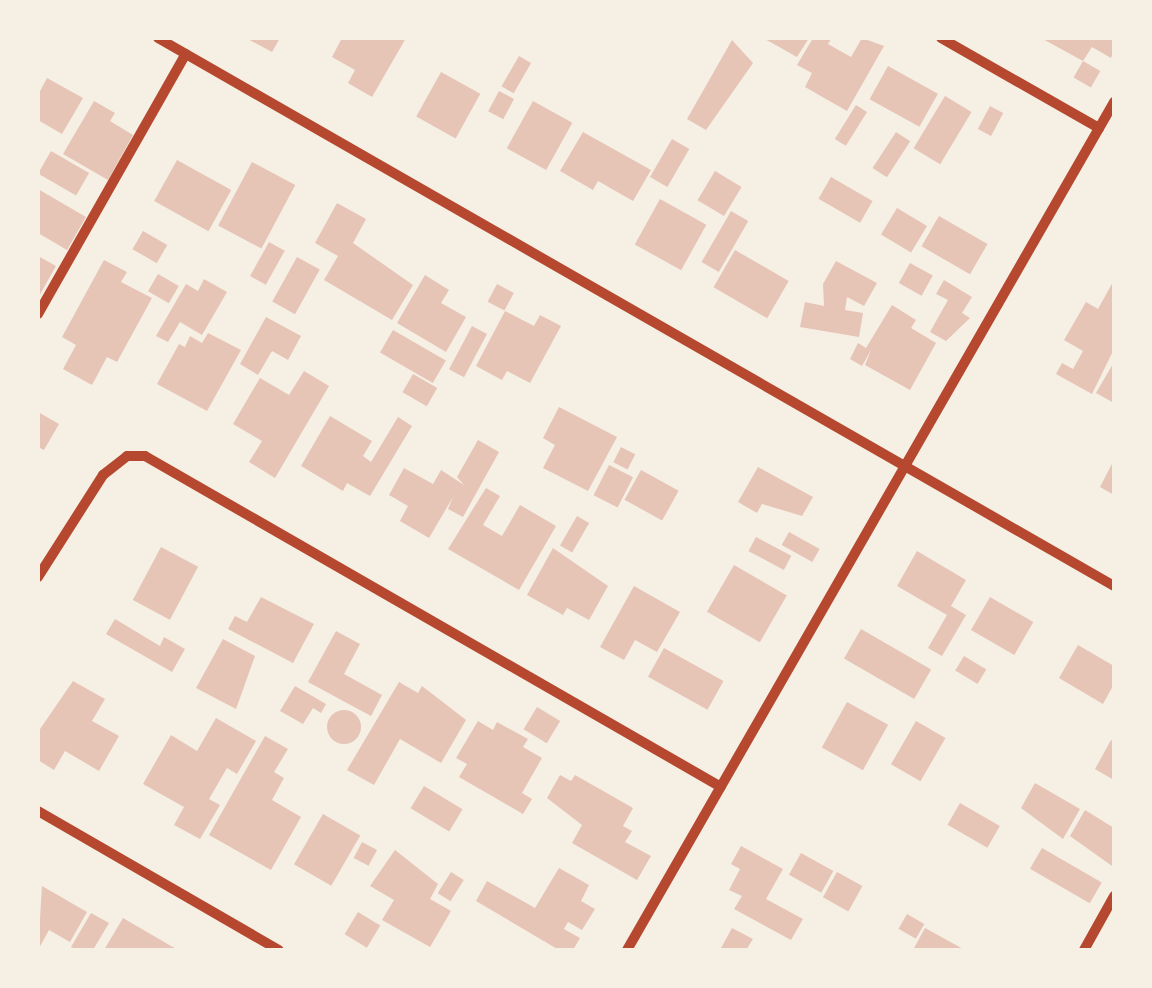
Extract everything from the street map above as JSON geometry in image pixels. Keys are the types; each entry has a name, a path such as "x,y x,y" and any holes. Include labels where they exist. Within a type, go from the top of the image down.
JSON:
{"street":[{"path":"158,38 1114,586"},
{"path":"941,38 1099,128"},
{"path":"38,314 186,54"},
{"path":"627,950 1114,102"},
{"path":"38,578 102,475 127,456 146,456 721,787"},
{"path":"38,811 279,950"},
{"path":"1084,950 1114,896"}],"building":[{"path":"246,38 280,38 272,52"},
{"path":"342,38 406,38 372,97 348,83 355,70 332,57"},
{"path":"763,38 809,38 797,57"},
{"path":"813,38 832,38 828,44 851,57 862,38 884,46 847,111 805,87 812,73 797,65"},
{"path":"1041,38 1114,38 1114,50 1111,58 1092,47 1083,61"},
{"path":"732,40 753,63 706,130 687,119"},
{"path":"519,56 531,63 514,93 502,86"},
{"path":"1083,61 1100,71 1091,87 1074,77"},
{"path":"888,66 938,94 919,127 870,99"},
{"path":"441,72 480,94 456,138 416,117"},
{"path":"47,78 83,98 62,134 38,120 38,95"},
{"path":"499,91 514,99 503,119 488,111"},
{"path":"945,96 972,112 940,164 914,148"},
{"path":"94,101 115,113 110,121 133,135 108,180 63,154"},
{"path":"533,101 572,123 546,170 507,148"},
{"path":"856,105 867,112 846,146 835,139"},
{"path":"990,106 1003,113 991,136 978,129"},
{"path":"583,132 651,170 633,201 598,181 593,190 560,171"},
{"path":"896,132 910,141 887,177 873,168"},
{"path":"672,139 689,149 667,187 650,177"},
{"path":"51,151 89,173 76,196 38,174"},
{"path":"177,160 231,190 208,231 154,201"},
{"path":"252,162 295,185 261,249 218,226"},
{"path":"715,171 742,187 724,216 697,200"},
{"path":"831,177 873,201 860,223 818,199"},
{"path":"38,189 86,217 67,250 38,233"},
{"path":"660,199 706,225 681,270 635,244"},
{"path":"337,203 366,219 353,243 413,285 392,320 324,280 338,256 315,243"},
{"path":"897,208 927,226 911,253 881,235"},
{"path":"731,211 748,221 719,272 702,262"},
{"path":"939,216 987,244 970,274 922,246"},
{"path":"143,231 167,245 157,263 132,249"},
{"path":"269,242 285,251 266,285 250,276"},
{"path":"735,250 789,281 767,318 714,287"},
{"path":"38,256 56,266 38,298"},
{"path":"297,257 320,270 295,314 272,302"},
{"path":"104,260 127,272 121,282 152,298 117,362 107,357 92,385 63,369 76,345 62,337"},
{"path":"836,261 877,283 864,306 847,297 845,310 863,313 859,337 800,327 805,302 824,306 823,284"},
{"path":"910,263 933,276 922,296 899,283"},
{"path":"158,274 179,286 169,303 148,291"},
{"path":"425,275 449,290 441,303 466,317 446,352 397,323"},
{"path":"204,279 227,292 202,335 180,322 168,342 156,336 186,284 198,291"},
{"path":"944,280 972,297 962,313 970,318 946,341 930,332 948,300 936,294"},
{"path":"1114,280 1114,349 1092,394 1056,374 1062,363 1073,369 1083,351 1064,340 1086,302 1098,309"},
{"path":"497,284 514,293 504,311 488,302"},
{"path":"892,305 916,320 911,328 936,343 910,390 865,365 871,350 862,366 850,359 858,343 866,348"},
{"path":"505,311 534,326 540,315 561,326 530,383 507,371 502,380 476,366"},
{"path":"266,317 301,336 288,360 272,351 258,375 240,364"},
{"path":"472,326 487,334 464,377 449,369"},
{"path":"393,330 446,360 433,383 380,353"},
{"path":"208,333 241,350 207,411 157,384 179,344 185,347 190,336 202,343"},
{"path":"1114,362 1114,403 1096,393"},
{"path":"304,371 329,386 275,478 249,462 262,441 233,424 260,378 289,395"},
{"path":"413,374 437,388 427,406 402,392"},
{"path":"559,407 617,437 588,491 543,468 555,445 543,438"},
{"path":"38,412 59,424 44,450 38,447"},
{"path":"330,416 372,441 363,456 371,462 398,417 412,426 370,496 347,483 343,491 301,466"},
{"path":"478,440 499,452 463,517 448,509 453,497 429,538 400,521 408,506 389,495 404,468 433,484 441,470 464,485 457,477"},
{"path":"621,447 635,454 628,469 613,462"},
{"path":"1114,460 1114,495 1100,487"},
{"path":"609,465 633,477 618,508 594,495"},
{"path":"758,467 813,497 802,516 762,504 757,513 738,502"},
{"path":"641,470 679,491 662,521 625,500"},
{"path":"486,488 500,496 483,525 502,536 520,505 556,526 519,590 448,549"},
{"path":"577,516 589,523 572,552 560,545"},
{"path":"789,532 820,549 812,562 782,545"},
{"path":"756,537 791,556 784,570 748,551"},
{"path":"161,547 198,567 170,620 133,600"},
{"path":"553,548 608,586 589,620 567,608 563,615 527,595"},
{"path":"917,551 966,580 951,606 966,615 942,656 928,648 947,615 897,586"},
{"path":"734,565 787,596 760,642 707,612"},
{"path":"634,586 680,612 657,652 635,640 624,660 600,647"},
{"path":"261,597 314,624 293,663 228,629 235,616 247,622"},
{"path":"990,597 1033,622 1014,655 971,630"},
{"path":"115,619 160,646 164,637 185,649 172,672 106,634"},
{"path":"861,629 931,670 914,699 844,658"},
{"path":"336,631 360,644 344,674 382,695 371,716 308,682"},
{"path":"223,639 255,656 236,709 196,688"},
{"path":"1078,645 1114,666 1114,684 1103,704 1059,678"},
{"path":"664,648 723,681 707,710 648,677"},
{"path":"964,656 986,669 978,684 955,671"},
{"path":"73,681 105,699 92,721 119,736 99,771 65,751 54,770 38,760 38,732"},
{"path":"399,682 418,693 422,686 466,720 441,763 400,739 374,785 347,770"},
{"path":"295,686 326,704 321,713 313,708 303,724 280,711"},
{"path":"847,702 888,725 863,770 822,747"},
{"path":"537,707 560,721 547,743 524,729"},
{"path":"344,710 356,715 361,727 356,739 344,744 332,739 327,727 332,715"},
{"path":"216,718 256,741 237,774 227,768 209,799 220,805 200,839 174,825 184,807 143,784 171,735 197,751"},
{"path":"478,721 493,730 497,722 528,739 523,747 542,758 522,793 532,799 523,814 459,777 467,764 456,758"},
{"path":"916,721 945,738 920,781 891,764"},
{"path":"265,736 288,749 274,772 284,778 272,800 301,817 271,870 209,835"},
{"path":"1111,740 1114,742 1114,780 1095,769"},
{"path":"560,775 571,781 575,775 633,808 623,826 632,831 625,842 651,856 637,880 572,843 582,825 547,798"},
{"path":"1035,783 1080,809 1063,839 1021,808"},
{"path":"424,786 463,809 449,831 411,808"},
{"path":"960,803 1000,826 987,848 948,825"},
{"path":"1085,810 1114,828 1112,866 1070,836"},
{"path":"323,814 360,836 331,886 294,864"},
{"path":"362,842 377,850 369,866 354,858"},
{"path":"741,846 783,869 766,899 803,919 791,940 734,909 742,896 729,890 740,869 731,864"},
{"path":"1042,848 1102,882 1090,903 1030,869"},
{"path":"395,850 438,884 430,899 451,911 430,947 382,920 394,900 370,886"},
{"path":"801,853 833,871 821,893 789,875"},
{"path":"559,868 589,885 581,901 595,909 582,930 568,922 564,929 580,938 573,950 559,950 476,901 487,881 535,908"},
{"path":"451,872 464,880 450,901 438,893"},
{"path":"837,872 862,886 848,911 823,897"},
{"path":"42,886 87,912 70,942 49,930 38,950"},
{"path":"358,912 380,925 367,948 345,934"},
{"path":"91,913 109,923 93,950 77,950 71,947"},
{"path":"907,914 924,924 916,939 898,929"},
{"path":"123,918 171,946 179,950 104,950"},
{"path":"732,928 753,939 746,950 720,950"},
{"path":"925,928 965,950 913,950"}]}
